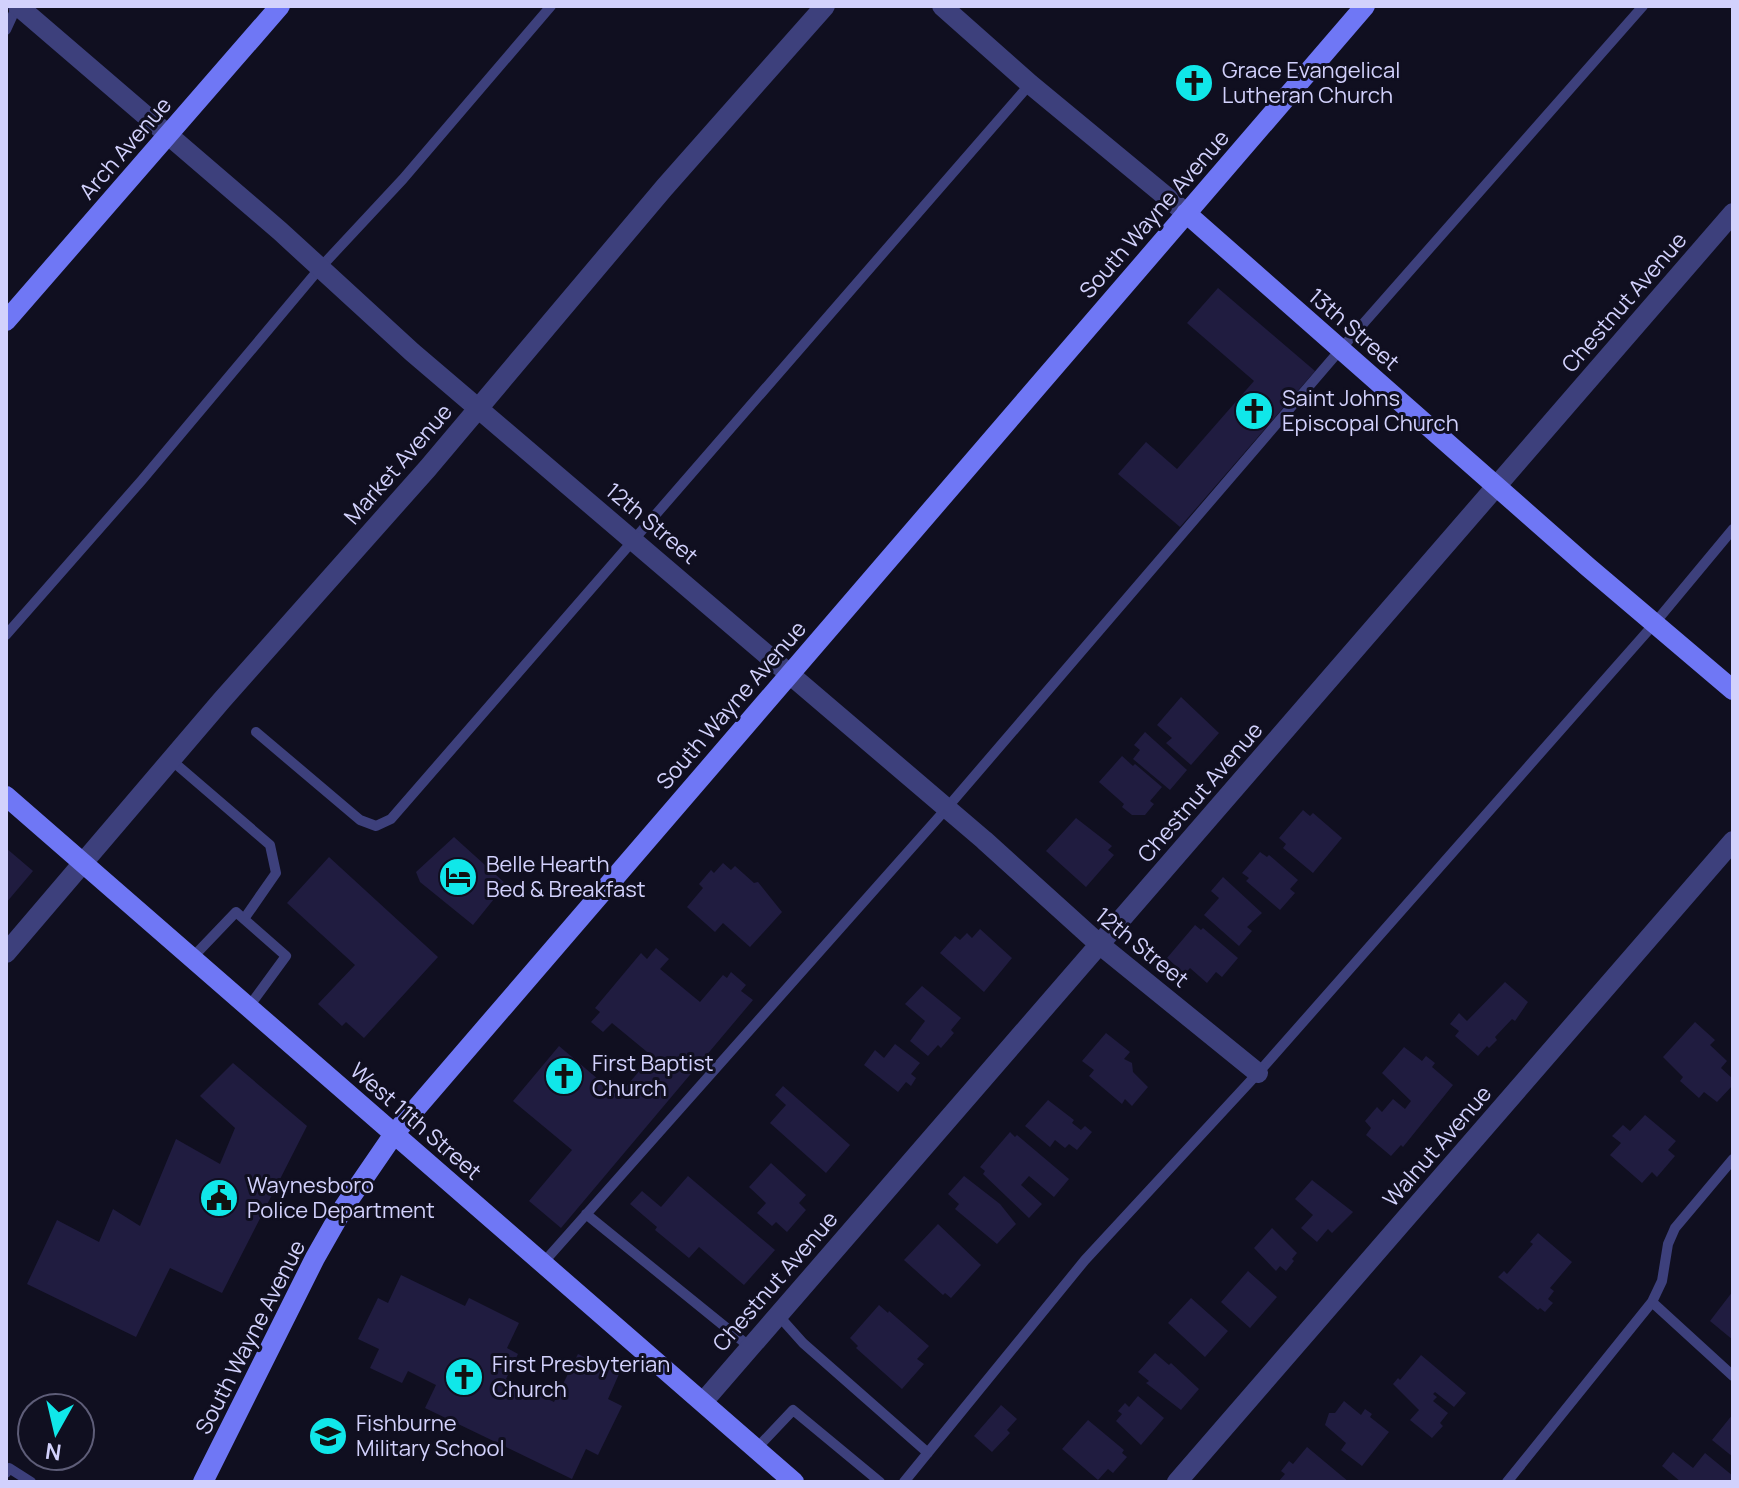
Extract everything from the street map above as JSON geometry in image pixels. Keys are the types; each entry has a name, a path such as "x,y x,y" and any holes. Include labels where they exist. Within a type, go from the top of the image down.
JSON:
{"street":[{"name":"12th Street","path":"18,6 320,268 412,352 790,674 1099,944 1258,1073"},
{"name":"Arch Avenue","path":"6,321 280,6"},
{"name":"Market Avenue","path":"6,953 170,759 428,468 664,188 825,6"},
{"name":"13th Street","path":"942,6 1030,84 1186,213 1733,690"},
{"name":"South Wayne Avenue","path":"203,1482 315,1258 344,1207 394,1134 1186,213 1358,8"},
{"name":"Chestnut Avenue","path":"703,1402 1733,213"},
{"name":"West 11th Street","path":"6,796 794,1482"},
{"name":"Walnut Avenue","path":"1177,1482 1733,841"}],"lane":[{"path":"6,30 18,6"},
{"path":"6,635 142,480 320,268 403,179 551,6"},
{"path":"543,1263 946,809 1340,350 1643,6"},
{"path":"256,732 360,820 369,825 384,824 1030,84"},
{"path":"904,1482 1085,1260 1258,1073 1654,624 1733,529"},
{"path":"170,759 270,845 276,873 244,919"},
{"path":"192,958 236,912 286,956 248,1008"},
{"path":"1507,1482 1652,1302 1662,1281 1668,1244 1675,1228 1733,1159"},
{"path":"586,1214 750,1347"},
{"path":"1652,1302 1733,1376"},
{"path":"778,1315 803,1343 928,1453"},
{"path":"756,1449 793,1410 880,1482"},
{"path":"7,1469 31,1482"}],"building":[{"name":"Saint Johns Episcopal Church","path":"1218,288 1315,371 1180,527 1118,474 1146,442 1177,469 1254,381 1187,323"},
{"path":"1181,697 1219,733 1191,765 1166,743 1172,738 1157,725"},
{"path":"1145,732 1187,770 1170,790 1133,759 1140,750 1134,745"},
{"path":"1122,756 1162,787 1150,801 1154,804 1145,815 1132,815 1099,782"},
{"path":"1303,810 1310,816 1313,813 1342,838 1313,873 1283,848 1286,844 1279,838"},
{"path":"1076,818 1112,846 1108,850 1114,855 1086,887 1046,851"},
{"name":"Belle Hearth Bed & Breakfast","path":"454,837 506,884 473,925 420,882 416,872"},
{"path":"6,848 33,871 6,903"},
{"path":"1260,852 1267,857 1269,855 1298,880 1290,889 1295,893 1280,910 1246,881 1249,878 1242,873"},
{"path":"329,857 438,957 364,1038 346,1022 342,1026 318,1004 355,965 287,903"},
{"path":"723,863 731,870 735,866 754,883 758,882 782,912 750,947 723,923 715,932 687,907 703,888 699,884 711,870 714,873"},
{"path":"1223,877 1262,913 1247,927 1252,931 1239,946 1204,915 1219,898 1211,891"},
{"path":"1195,925 1201,930 1203,928 1238,958 1222,977 1216,972 1207,983 1190,968 1185,974 1167,958"},
{"path":"980,929 1012,958 984,992 940,953 955,936 960,940 967,933 972,938"},
{"name":"First Baptist Church","path":"656,948 669,959 660,969 700,1002 723,975 727,978 731,972 746,985 741,991 753,1000 561,1228 529,1201 572,1150 513,1101 559,1046 618,1096 652,1056 612,1023 603,1032 591,1022 600,1012 595,1008 641,953 647,959"},
{"path":"1505,982 1528,1002 1515,1021 1512,1019 1495,1037 1497,1040 1478,1056 1455,1036 1459,1031 1450,1024 1459,1013 1467,1021"},
{"path":"922,986 961,1018 951,1030 954,1033 941,1048 938,1045 928,1056 910,1041 925,1021 905,1004"},
{"path":"1695,1022 1715,1040 1710,1045 1727,1061 1721,1068 1733,1079 1733,1085 1717,1102 1704,1092 1699,1098 1680,1081 1683,1077 1663,1057"},
{"path":"1106,1033 1130,1052 1124,1059 1132,1063 1133,1072 1148,1087 1132,1106 1125,1099 1122,1104 1089,1076 1094,1070 1082,1061"},
{"path":"895,1044 920,1063 911,1074 916,1078 911,1086 906,1082 898,1092 864,1065 875,1050 884,1058"},
{"path":"1404,1047 1422,1061 1426,1056 1435,1063 1432,1067 1453,1085 1403,1147 1401,1145 1391,1156 1366,1135 1371,1128 1365,1121 1377,1107 1382,1112 1393,1099 1405,1109 1411,1101 1382,1073"},
{"path":"233,1063 307,1126 222,1293 170,1268 136,1337 27,1284 57,1220 99,1242 113,1209 140,1226 176,1139 220,1164 235,1128 200,1096"},
{"path":"783,1086 850,1145 826,1173 770,1123 786,1105 775,1095"},
{"path":"1048,1100 1074,1120 1072,1123 1081,1130 1085,1126 1092,1132 1077,1150 1069,1144 1065,1148 1055,1140 1050,1147 1025,1126"},
{"path":"1645,1115 1676,1141 1668,1150 1675,1156 1657,1177 1652,1172 1642,1183 1610,1155 1621,1143 1612,1136 1623,1125 1630,1131"},
{"path":"1010,1132 1069,1179 1054,1197 1029,1176 1021,1185 1042,1204 1029,1218 983,1174 985,1171 980,1167"},
{"path":"771,1163 806,1195 799,1203 806,1210 787,1232 776,1222 772,1226 757,1213 766,1203 749,1187"},
{"path":"688,1176 775,1250 744,1285 699,1247 689,1258 630,1204 642,1191 661,1207"},
{"path":"964,1176 1000,1204 1016,1224 997,1244 955,1209 959,1204 948,1194"},
{"path":"1312,1180 1353,1212 1332,1233 1328,1229 1317,1242 1301,1228 1313,1215 1295,1199"},
{"path":"938,1224 981,1265 951,1298 945,1293 943,1295 904,1260"},
{"path":"1272,1228 1297,1253 1286,1271 1280,1266 1276,1271 1254,1248"},
{"path":"1538,1233 1572,1262 1550,1288 1554,1291 1548,1299 1553,1303 1545,1312 1540,1308 1538,1310 1498,1277 1504,1271 1507,1274 1533,1244 1530,1242"},
{"path":"1248,1271 1277,1297 1250,1328 1221,1302"},
{"name":"First Presbyterian Church","path":"401,1275 465,1306 469,1298 519,1323 507,1348 518,1354 506,1379 554,1402 578,1354 619,1374 608,1399 622,1406 598,1455 586,1449 572,1479 425,1408 436,1385 408,1371 402,1383 370,1368 379,1349 358,1339 378,1298 388,1303"},
{"path":"1733,1291 1733,1340 1710,1321"},
{"path":"1191,1298 1228,1331 1205,1357 1168,1323"},
{"path":"879,1305 929,1346 917,1359 924,1364 902,1389 856,1348 858,1346 850,1338"},
{"path":"1155,1353 1199,1389 1181,1410 1146,1383 1149,1381 1138,1372"},
{"path":"1421,1355 1466,1393 1454,1407 1435,1392 1433,1394 1437,1397 1433,1401 1448,1413 1440,1423 1443,1426 1432,1438 1410,1420 1419,1410 1393,1384"},
{"path":"1138,1396 1164,1418 1141,1445 1116,1421 1122,1414 1118,1411 1125,1403 1129,1407"},
{"path":"1344,1401 1361,1415 1365,1409 1389,1432 1362,1466 1341,1450 1346,1443 1325,1425 1329,1413 1335,1413"},
{"path":"1001,1405 1017,1419 1007,1430 1010,1433 992,1452 974,1436"},
{"path":"1733,1414 1733,1457 1712,1440"},
{"path":"1088,1420 1124,1450 1122,1453 1127,1457 1113,1473 1108,1469 1098,1480 1062,1449"},
{"path":"1307,1447 1349,1482 1278,1482 1285,1474 1281,1471 1289,1461 1293,1464"},
{"path":"1673,1452 1693,1468 1705,1453 1733,1476 1733,1482 1681,1482 1662,1466"}],"place":[{"name":"Grace Evangelical Lutheran Church","path":"1194,83"},
{"name":"Saint Johns Episcopal Church","path":"1254,411"},
{"name":"Belle Hearth Bed & Breakfast","path":"458,877"},
{"name":"First Baptist Church","path":"564,1076"},
{"name":"Waynesboro Police Department","path":"219,1198"},
{"name":"First Presbyterian Church","path":"464,1377"},
{"name":"Fishburne Military School","path":"328,1436"}]}
